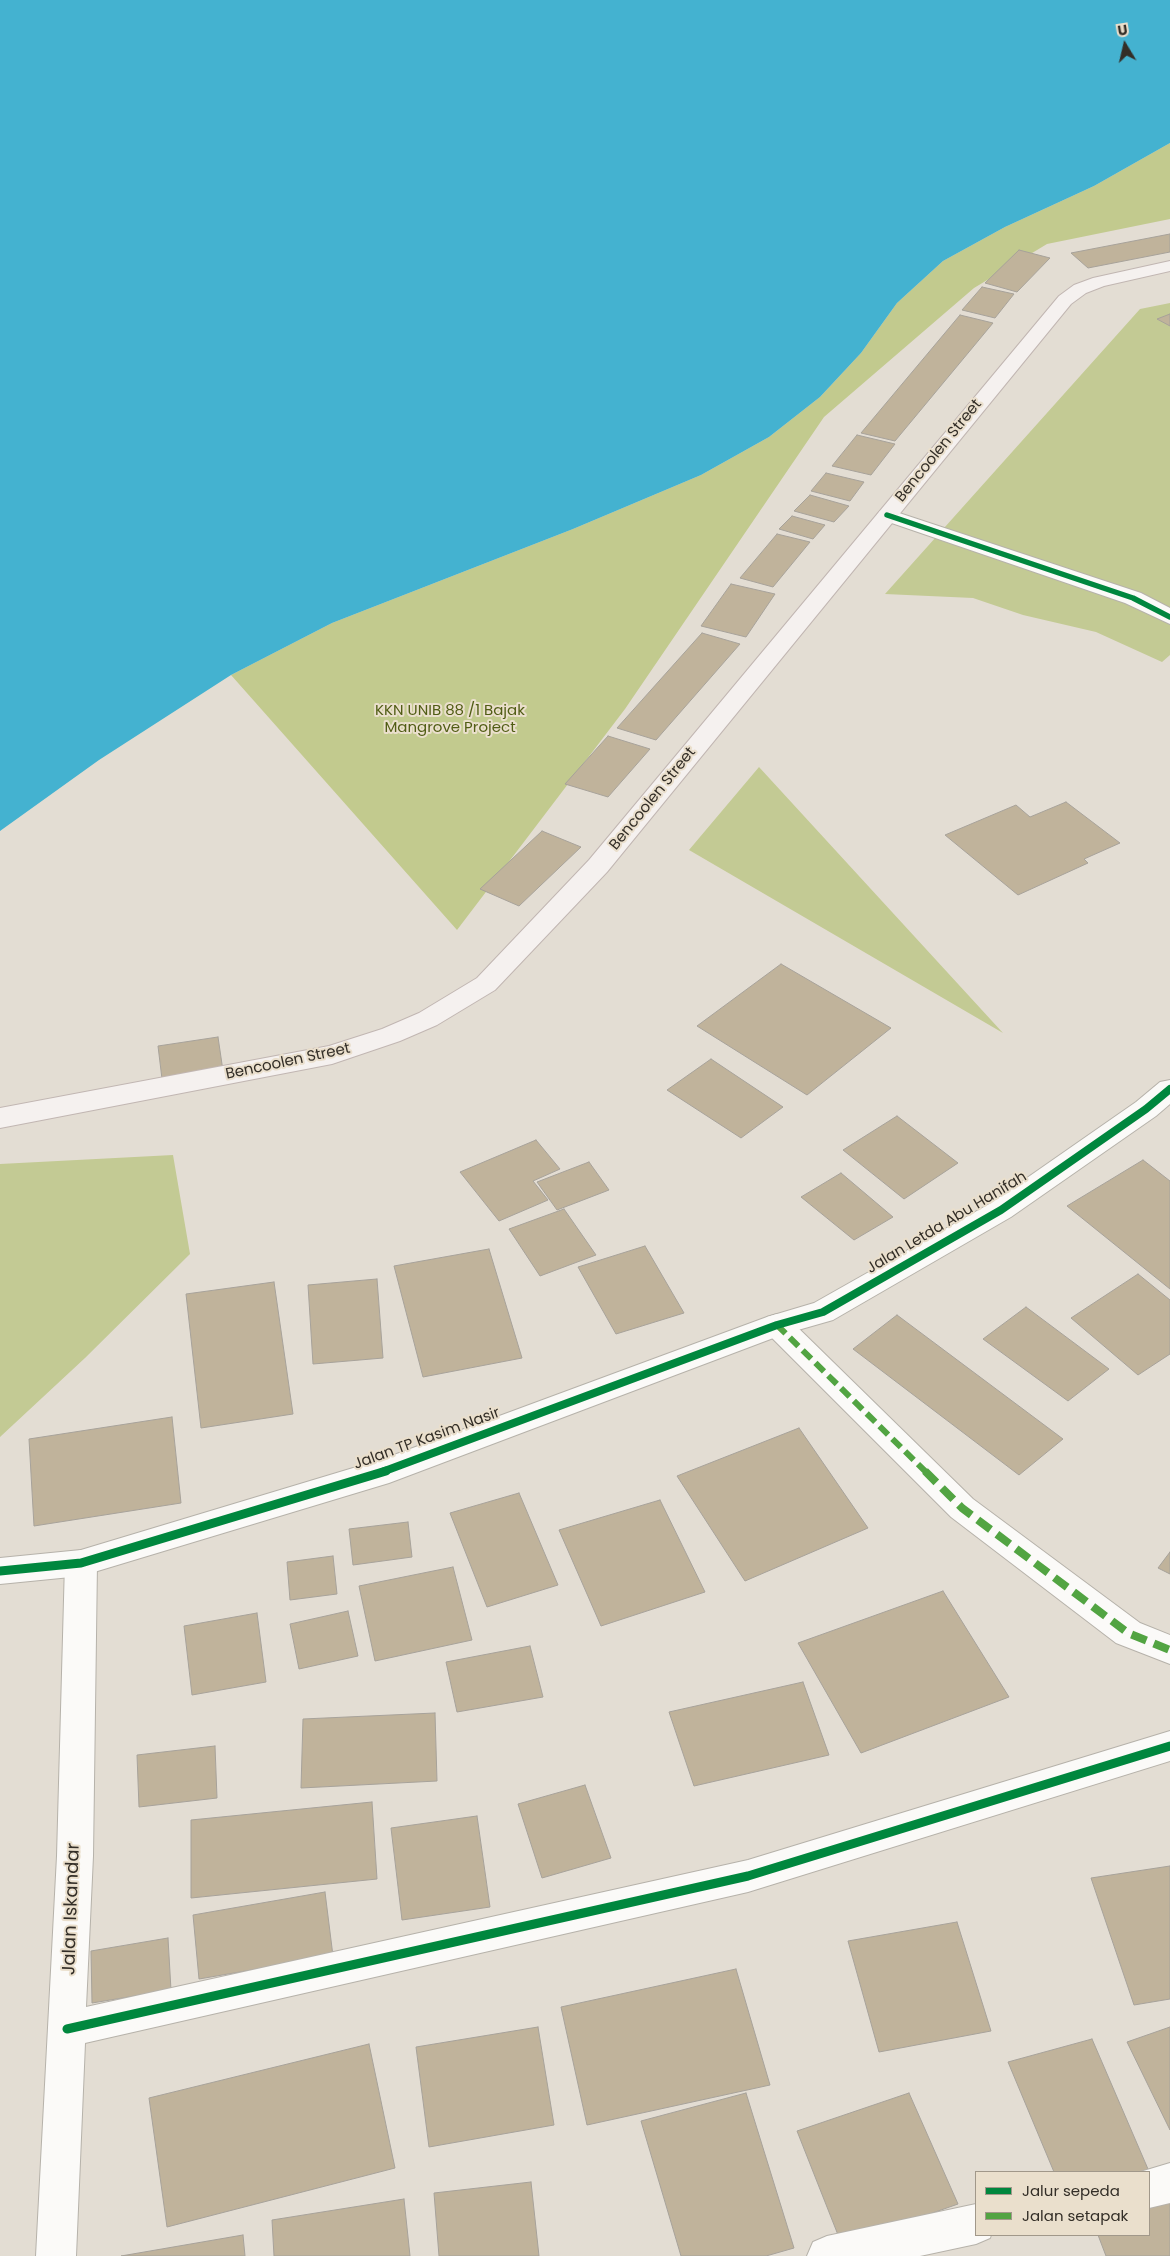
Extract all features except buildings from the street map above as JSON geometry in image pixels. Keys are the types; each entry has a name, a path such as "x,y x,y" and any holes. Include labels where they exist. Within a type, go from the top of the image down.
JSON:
{"main road":[{"name":"Bencoolen Street","path":"0,1118 332,1056 391,1035 428,1019 486,984 598,866 1014,360 1074,292 1110,278 1170,266"}],"street":[{"path":"887,515 1133,598 1170,617"},
{"name":"Jalan Letda Abu Hanifah","path":"777,1325 823,1312 1001,1210 1146,1109 1170,1088"},
{"path":"777,1325 962,1508 1128,1633 1170,1650"},
{"name":"Jalan TP Kasim Nasir","path":"82,1562 389,1470 777,1325"},
{"path":"0,1571 82,1562"},
{"name":"Jalan Iskandar","path":"56,2256 75,1856 82,1562"},
{"path":"68,2029 748,1876 1170,1746"},
{"path":"1150,2188 1170,2183"},
{"path":"827,2256 975,2224"}],"green space":[{"name":"KKN UNIB 88 /1 Bajak Mangrove Project","path":"1170,143 1170,219 1047,244 974,288 824,417 625,709 457,930 231,675 332,623 573,529 701,475 769,437 820,397 861,353 897,303 943,261 1005,227 1094,186"},
{"path":"1170,303 1170,655 1162,662 1096,632 1023,615 973,598 885,594 1140,309"},
{"path":"759,767 1003,1033 689,850"},
{"path":"173,1155 190,1254 85,1358 0,1437 0,1164"}],"water":[{"path":"0,0 1170,0 1170,143 1094,186 1005,227 943,261 897,303 861,353 820,397 769,437 701,475 573,529 332,623 231,675 99,760 0,831"}],"marked path":[{"path":"777,1325 962,1508 1128,1633 1170,1650"}],"cycle path":[{"path":"887,515 1133,598 1170,617"},
{"path":"0,1571 81,1563 389,1470 777,1325 823,1312 1001,1210 1146,1109 1170,1089"},
{"path":"67,2029 748,1876 1170,1746"}]}
